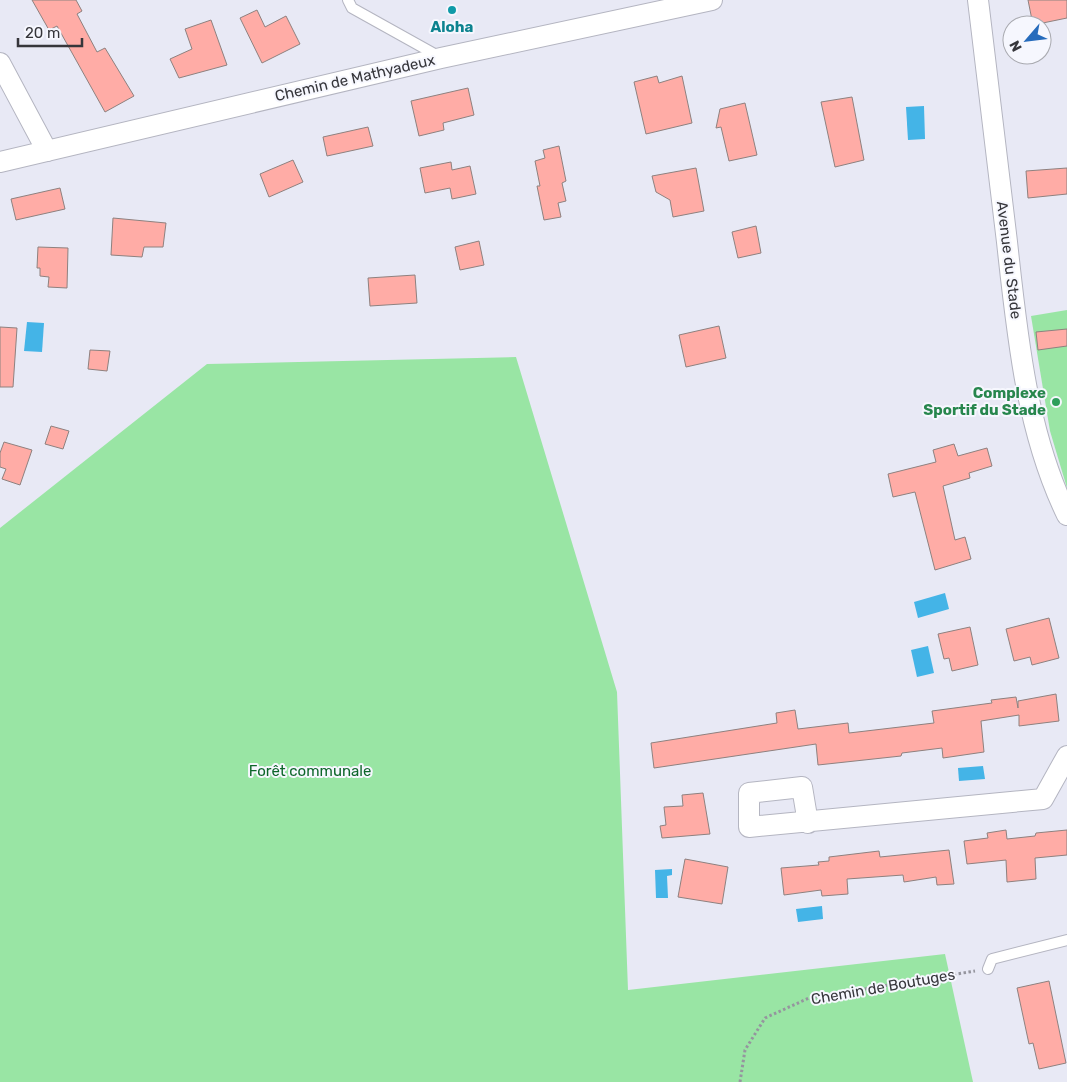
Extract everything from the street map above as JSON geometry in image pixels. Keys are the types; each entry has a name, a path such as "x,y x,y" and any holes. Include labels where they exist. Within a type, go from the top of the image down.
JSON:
{"street":[{"name":"Chemin de Mathyadeux","path":"0,162 440,58 712,0"},
{"name":"Avenue du Stade","path":"978,0 1015,312 1038,440 1056,493 1067,515"},
{"path":"0,63 47,151"},
{"path":"808,823 1043,799 1067,756"}],"lane":[{"path":"348,0 352,8 440,58"},
{"path":"988,969 992,959 1067,940"}],"path":[{"name":"Chemin de Boutuges","path":"740,1082 745,1050 765,1018 809,998 988,969"}],"green space":[{"name":"Complexe Sportif du Stade","path":"1067,310 1067,488 1050,431 1031,316"},
{"name":"Forêt communale","path":"516,357 617,692 628,990 945,954 973,1082 0,1082 0,528 207,364"}],"water":[{"path":"924,106 925,139 908,140 906,107"},
{"path":"27,322 44,323 42,352 24,351"},
{"path":"945,593 949,609 918,618 914,602"},
{"path":"928,646 934,673 917,677 911,650"},
{"path":"983,766 985,779 959,781 958,768"},
{"path":"672,869 672,875 667,876 668,898 656,898 655,870"},
{"path":"822,906 823,919 798,922 796,909"}],"building":[{"path":"32,0 76,0 82,11 77,14 97,52 105,48 134,96 105,112 57,26 49,30"},
{"path":"1028,0 1067,0 1067,18 1052,21 1052,15 1031,15"},
{"path":"257,10 265,27 286,16 300,44 262,63 240,18"},
{"path":"211,20 227,65 179,78 170,59 192,49 185,29"},
{"path":"657,76 659,83 682,76 692,123 646,134 634,82"},
{"path":"468,88 474,115 443,123 444,130 419,136 411,101"},
{"path":"852,97 864,160 835,167 821,102"},
{"path":"745,103 757,155 729,161 721,127 716,128 720,109"},
{"path":"368,127 373,146 327,156 323,137"},
{"path":"559,146 566,181 562,183 566,201 558,203 561,217 544,220 537,186 540,186 535,161 545,158 543,150"},
{"path":"293,160 303,182 269,197 260,174"},
{"path":"451,162 452,170 470,166 476,194 452,199 450,188 425,193 420,168"},
{"path":"696,168 704,211 673,217 670,200 656,192 652,176"},
{"path":"1067,168 1067,194 1028,198 1026,171"},
{"path":"60,188 65,209 16,220 11,199"},
{"path":"113,218 166,223 163,247 144,247 142,257 111,255"},
{"path":"756,226 761,253 738,258 732,232"},
{"path":"479,241 484,265 460,270 455,247"},
{"path":"38,247 68,248 67,288 48,287 49,277 40,276 40,268 37,268"},
{"path":"415,275 417,303 370,306 368,278"},
{"path":"719,326 726,358 686,367 679,335"},
{"path":"0,327 17,328 13,387 0,387"},
{"path":"1067,329 1067,346 1038,350 1036,332"},
{"path":"90,350 110,351 107,371 88,369"},
{"path":"51,426 69,431 63,449 45,444"},
{"path":"4,442 32,450 20,485 2,479 6,469 0,467 0,453"},
{"path":"954,444 958,456 987,448 992,466 969,473 970,478 943,486 955,540 965,537 971,559 935,570 915,492 893,497 888,474 936,462 933,450"},
{"path":"1049,618 1059,658 1032,665 1030,657 1014,661 1006,629"},
{"path":"970,627 978,665 952,671 949,658 944,659 938,634"},
{"path":"1056,694 1059,721 1019,726 1019,715 981,721 984,752 943,758 942,748 902,753 901,756 818,765 816,744 654,768 651,743 777,723 776,713 795,710 798,729 848,723 849,733 934,723 932,711 992,703 991,700 1016,697 1018,708 1018,701"},
{"path":"703,793 710,834 662,838 660,826 666,825 664,807 683,806 682,795"},
{"path":"1006,830 1007,839 1035,836 1036,833 1067,830 1067,855 1035,858 1036,879 1007,882 1006,860 967,864 964,841 988,838 987,833"},
{"path":"949,850 954,884 937,885 936,877 904,882 903,875 847,879 848,894 822,896 821,890 784,895 781,868 819,865 818,862 829,861 829,857 879,851 880,857"},
{"path":"685,859 728,867 722,904 678,897"},
{"path":"1049,981 1066,1063 1039,1069 1033,1043 1029,1044 1017,988"}],"place":[{"name":"Aloha","path":"452,10"},
{"name":"Complexe Sportif du Stade","path":"1056,402"}]}
